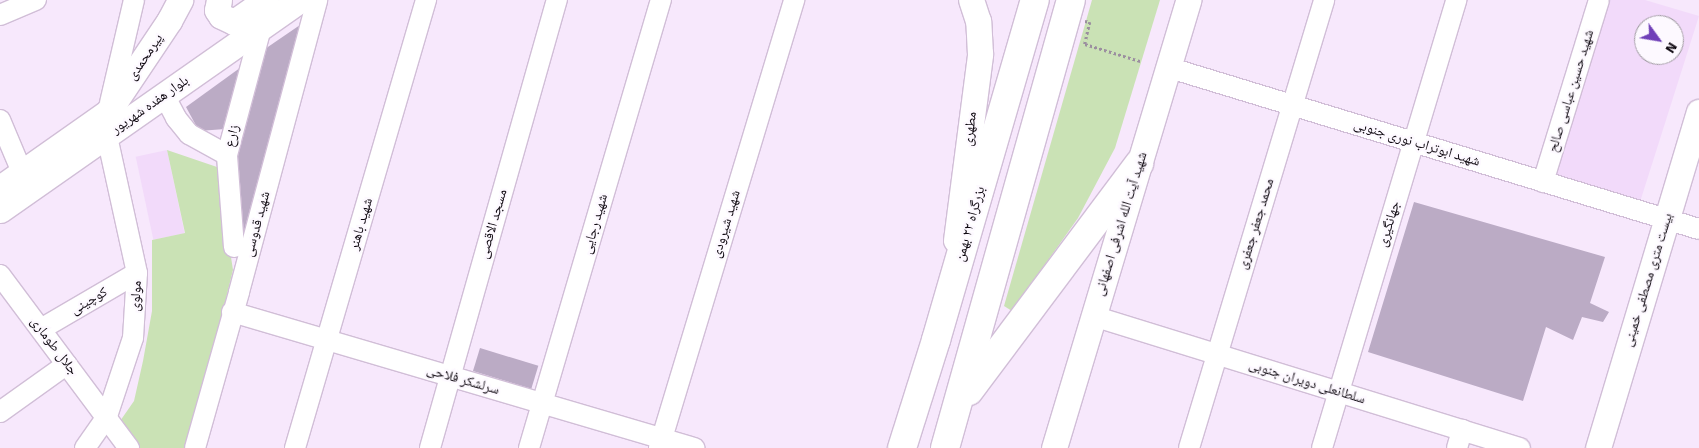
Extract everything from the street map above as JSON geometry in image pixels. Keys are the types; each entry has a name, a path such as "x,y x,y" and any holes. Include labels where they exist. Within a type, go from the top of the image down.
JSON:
{"highway":[{"path":"927,369 1018,0"},
{"name":"بزرگراه ۲۲ بهمن","path":"902,448 1035,0"},
{"path":"945,448 959,404 1071,0"},
{"path":"959,404 1139,164"}],"main road":[{"name":"پیرمحمدی","path":"108,124 180,0"},
{"path":"218,0 217,10 228,21 234,22 266,0"},
{"name":"بلوار هفده شهریور","path":"0,188 22,172 164,95 300,0"},
{"name":"مطهری","path":"954,259 980,54 978,21 970,0"},
{"name":"شهید آیت الله اشرفی اصفهانی","path":"1054,448 1188,0"},
{"name":"بیست متری مصطفی خمینی","path":"1598,448 1699,112"},
{"name":"بلوار هفده شهریور","path":"0,210 108,124"}],"street":[{"path":"0,15 36,0"},
{"path":"108,124 134,0"},
{"name":"شهید قدوسی","path":"194,448 316,0"},
{"name":"شهید باهنر","path":"295,448 426,0"},
{"name":"مسجد الاقصی","path":"430,448 557,0"},
{"name":"شهید رجایی","path":"529,448 661,0"},
{"name":"شهید شیرودی","path":"660,443 794,0"},
{"name":"محمد جعفر جعفری","path":"1188,448 1324,0"},
{"name":"جهانگیری","path":"1322,448 1456,0"},
{"name":"شهید حسین عباسی صالح","path":"1543,182 1599,0"},
{"name":"زارع","path":"234,246 227,155 261,28"},
{"name":"شهید ابوتراب نوری جنوبی","path":"1167,67 1699,229"},
{"path":"164,95 176,118 189,134 227,155"},
{"name":"مولوی","path":"85,448 107,416 132,338 137,273 108,124"},
{"path":"1,126 22,172"},
{"name":"کوچینی","path":"41,329 137,273"},
{"name":"جلال طوماری","path":"0,275 129,448"},
{"name":"سرلشکر فلاحی","path":"232,312 542,404 660,443 694,448"},
{"name":"سلطانعلی دویران جنوبی","path":"1093,316 1339,392 1459,439 1520,448"},
{"path":"0,412 67,364"}],"path":[{"path":"1090,22 1084,44 1140,61"}],"shaded area":[{"path":"1604,0 1645,0 1699,16 1684,63 1684,15 1634,15 1634,65 1683,65 1640,202 1554,177"},
{"path":"167,150 185,233 153,240 136,157"}],"green space":[{"path":"1092,0 1160,0 1115,148 1078,218 1012,311 1004,306"},
{"path":"167,150 217,167 233,270 189,448 139,448 118,424 134,401 143,361 152,311 152,240 185,233"}],"building":[{"path":"300,25 242,240 230,177 262,51"},
{"path":"244,65 225,129 199,131 186,107"},
{"path":"1414,202 1605,257 1590,303 1609,312 1603,322 1582,317 1573,340 1546,327 1523,401 1368,352"},
{"path":"480,348 538,366 531,389 473,371"}]}
